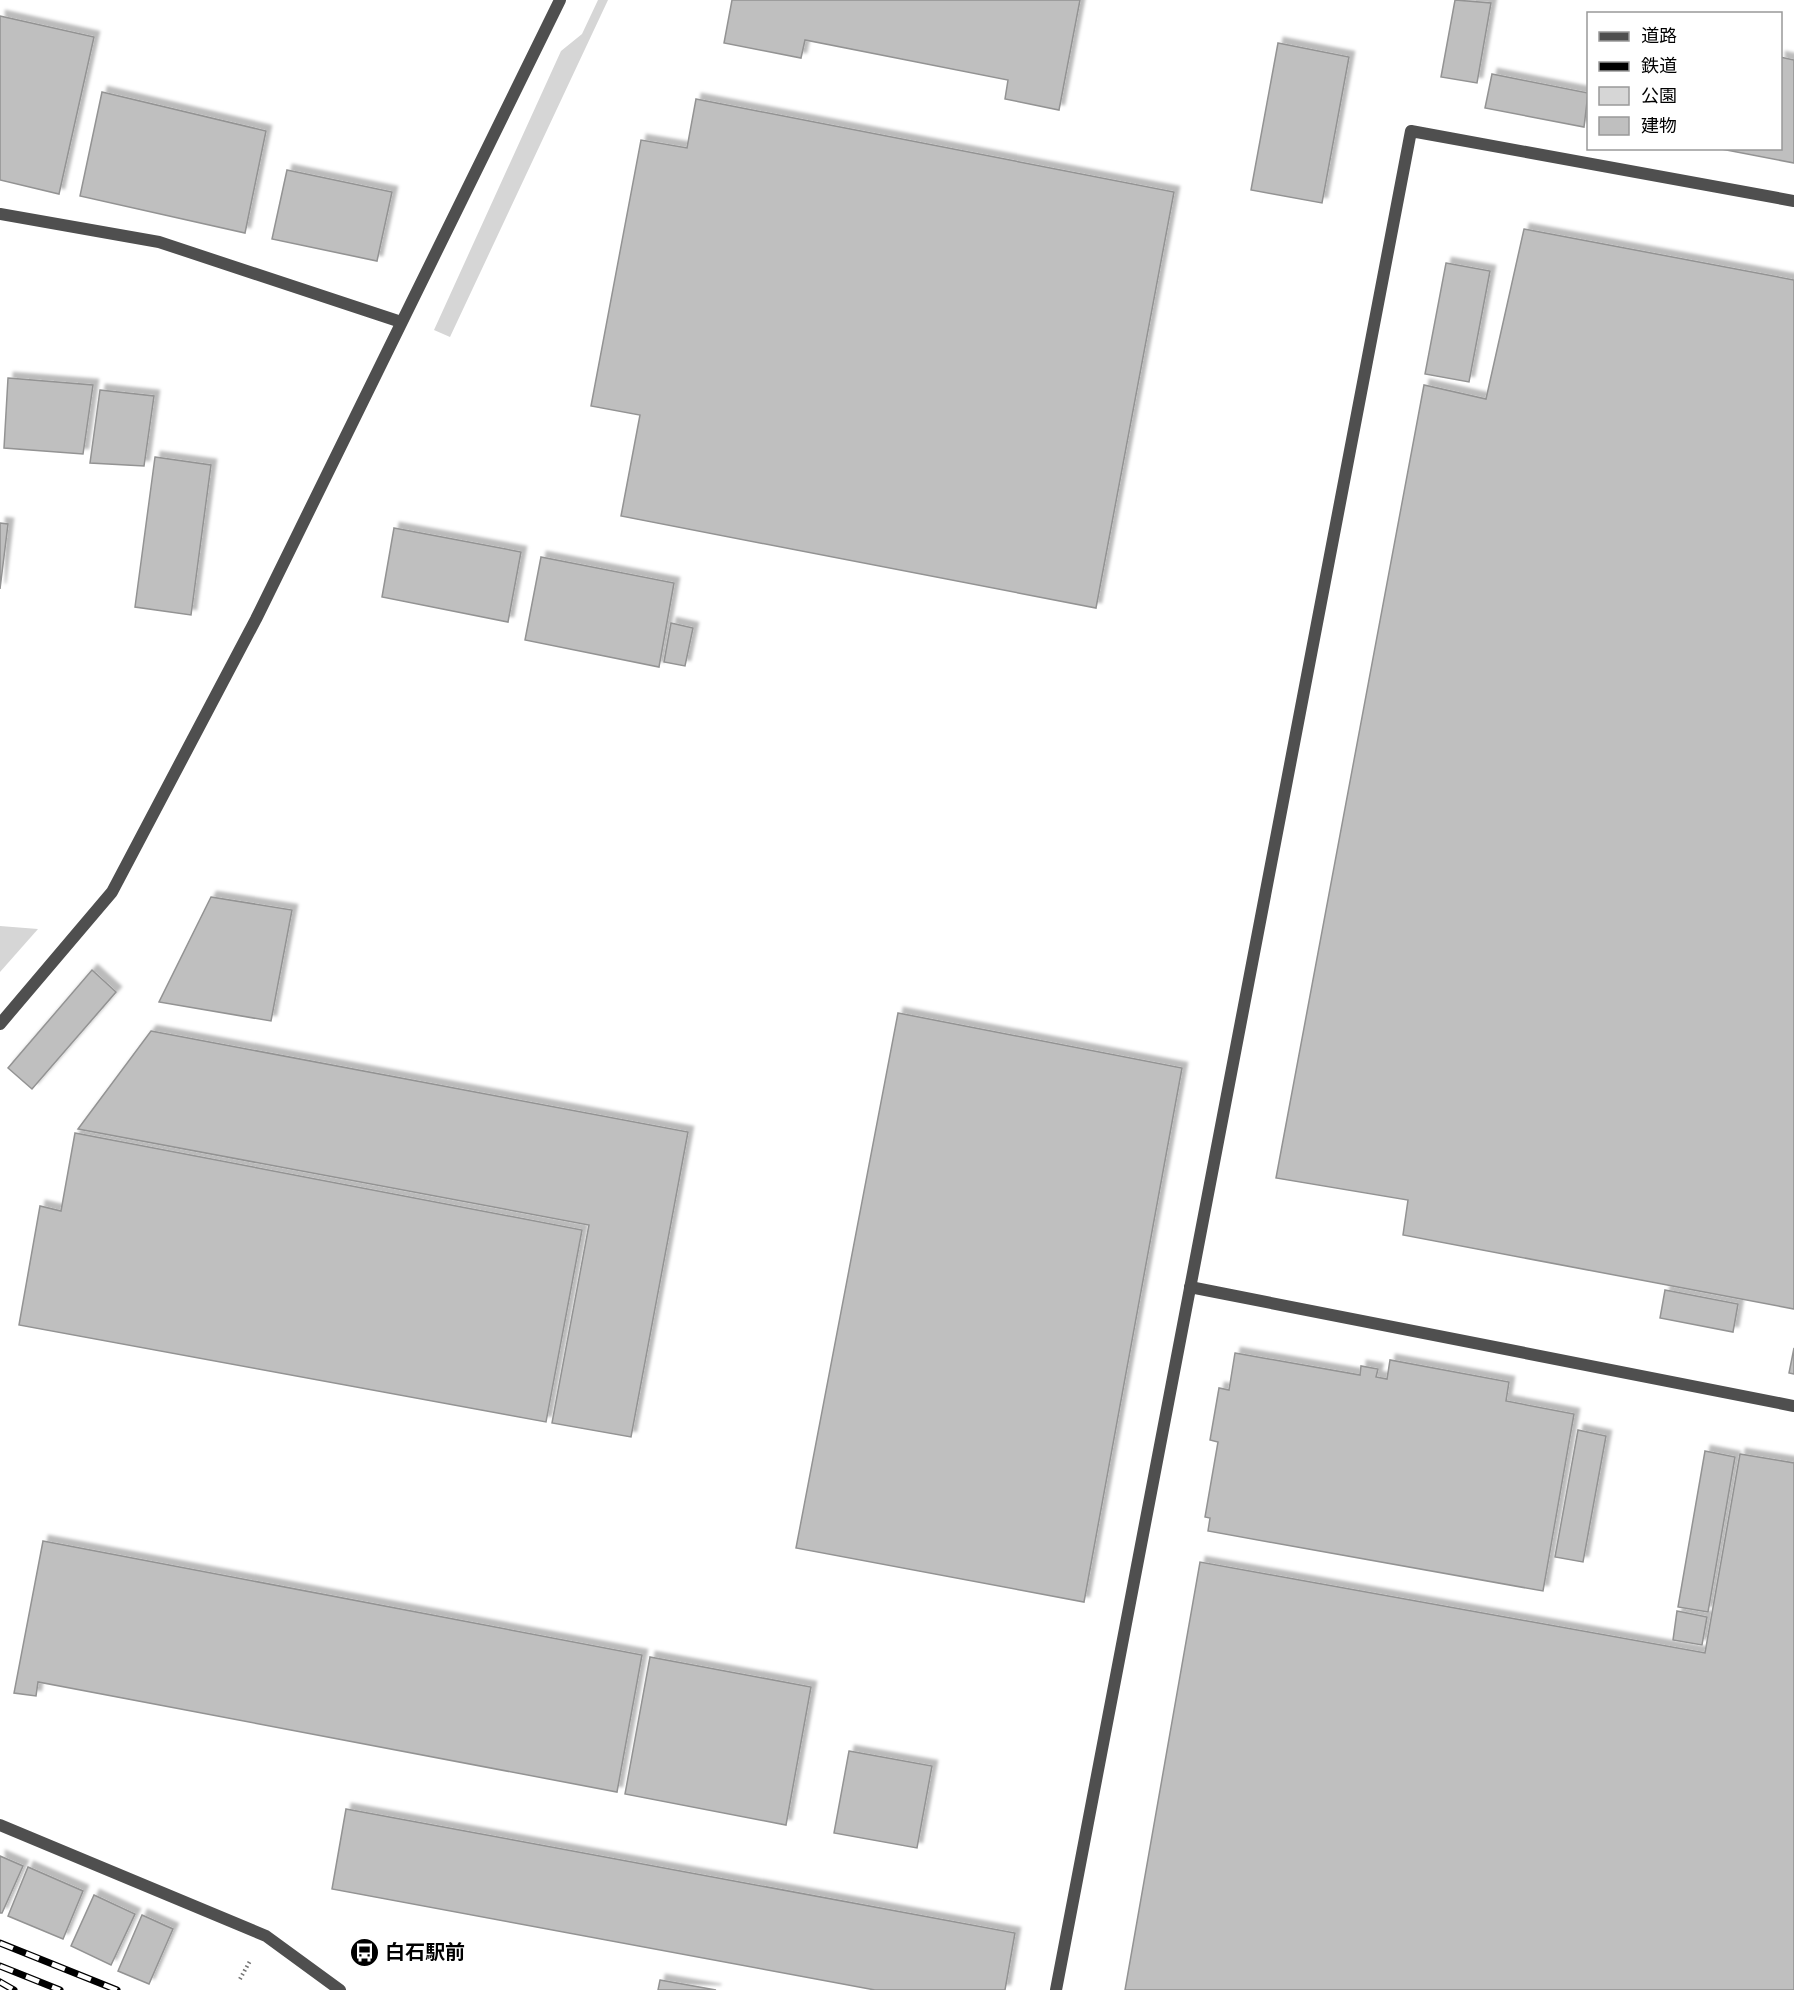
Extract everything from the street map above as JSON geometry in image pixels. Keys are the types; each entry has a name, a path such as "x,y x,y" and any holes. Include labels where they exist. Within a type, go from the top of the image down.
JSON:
{"street":[{"path":"0,1023 111,892 256,619 560,0"},
{"path":"1056,1990 1411,131 1794,201"},
{"path":"0,214 159,242 401,322"},
{"path":"1190,1287 1794,1406"},
{"path":"0,1825 266,1936 340,1990"}],"path":[{"path":"240,1979 250,1961"}],"green space":[{"path":"598,0 608,0 450,337 434,330 561,51 582,34"},
{"path":"0,926 38,929 0,972"}],"building":[{"path":"732,0 1080,0 1059,110 1005,99 1008,80 805,40 801,58 724,43"},
{"path":"1455,0 1491,3 1477,83 1441,77"},
{"path":"0,16 94,37 59,194 0,180"},
{"path":"1278,43 1349,57 1322,203 1251,190"},
{"path":"1782,57 1794,60 1794,163 1726,150 1782,150"},
{"path":"1492,74 1587,93 1584,127 1485,108"},
{"path":"102,92 266,131 245,233 80,196"},
{"path":"696,99 1174,192 1096,608 621,516 640,415 591,406 641,140 687,148"},
{"path":"287,170 392,192 377,261 272,239"},
{"path":"1524,229 1794,280 1794,1309 1403,1235 1408,1200 1276,1178 1424,385 1486,399"},
{"path":"1446,263 1490,271 1469,382 1425,374"},
{"path":"8,378 93,385 83,454 4,448"},
{"path":"100,390 154,396 144,466 90,463"},
{"path":"155,457 211,465 191,615 135,607"},
{"path":"0,523 8,524 0,589"},
{"path":"394,528 521,552 508,622 382,597"},
{"path":"541,557 674,583 659,667 525,640"},
{"path":"671,623 693,628 685,666 664,662"},
{"path":"211,897 292,910 271,1021 159,1002"},
{"path":"92,970 116,992 32,1089 8,1068"},
{"path":"898,1013 1182,1068 1084,1602 796,1548"},
{"path":"151,1031 688,1132 631,1437 552,1423 589,1225 78,1129"},
{"path":"75,1133 582,1230 546,1422 19,1325 40,1206 61,1211"},
{"path":"1665,1290 1738,1304 1733,1332 1660,1318"},
{"path":"1794,1348 1794,1374 1789,1373"},
{"path":"1235,1353 1360,1375 1361,1366 1378,1369 1376,1377 1387,1379 1390,1360 1509,1382 1506,1401 1574,1414 1543,1591 1208,1531 1210,1518 1205,1517 1218,1442 1210,1440 1219,1388 1229,1390"},
{"path":"1578,1430 1606,1436 1583,1562 1555,1557"},
{"path":"1705,1451 1735,1457 1708,1612 1678,1607"},
{"path":"1740,1454 1794,1463 1794,1990 1125,1990 1200,1562 1705,1653"},
{"path":"43,1541 642,1655 617,1792 38,1682 36,1696 14,1693"},
{"path":"1677,1611 1707,1617 1702,1645 1673,1640"},
{"path":"650,1657 811,1687 786,1825 625,1794"},
{"path":"849,1751 932,1766 917,1848 834,1833"},
{"path":"346,1809 1015,1933 1005,1990 875,1990 332,1889"},
{"path":"0,1856 23,1866 2,1913 0,1913"},
{"path":"28,1867 83,1891 63,1939 8,1916"},
{"path":"94,1895 135,1914 111,1965 71,1946"},
{"path":"142,1915 173,1929 149,1984 118,1971"},
{"path":"660,1980 716,1990 658,1990"}],"railway":[{"path":"0,1943 117,1990"},
{"path":"0,1966 60,1990"},
{"path":"0,1982 14,1990"}],"place":[{"name":"白石駅前","path":"364,1952"}]}
